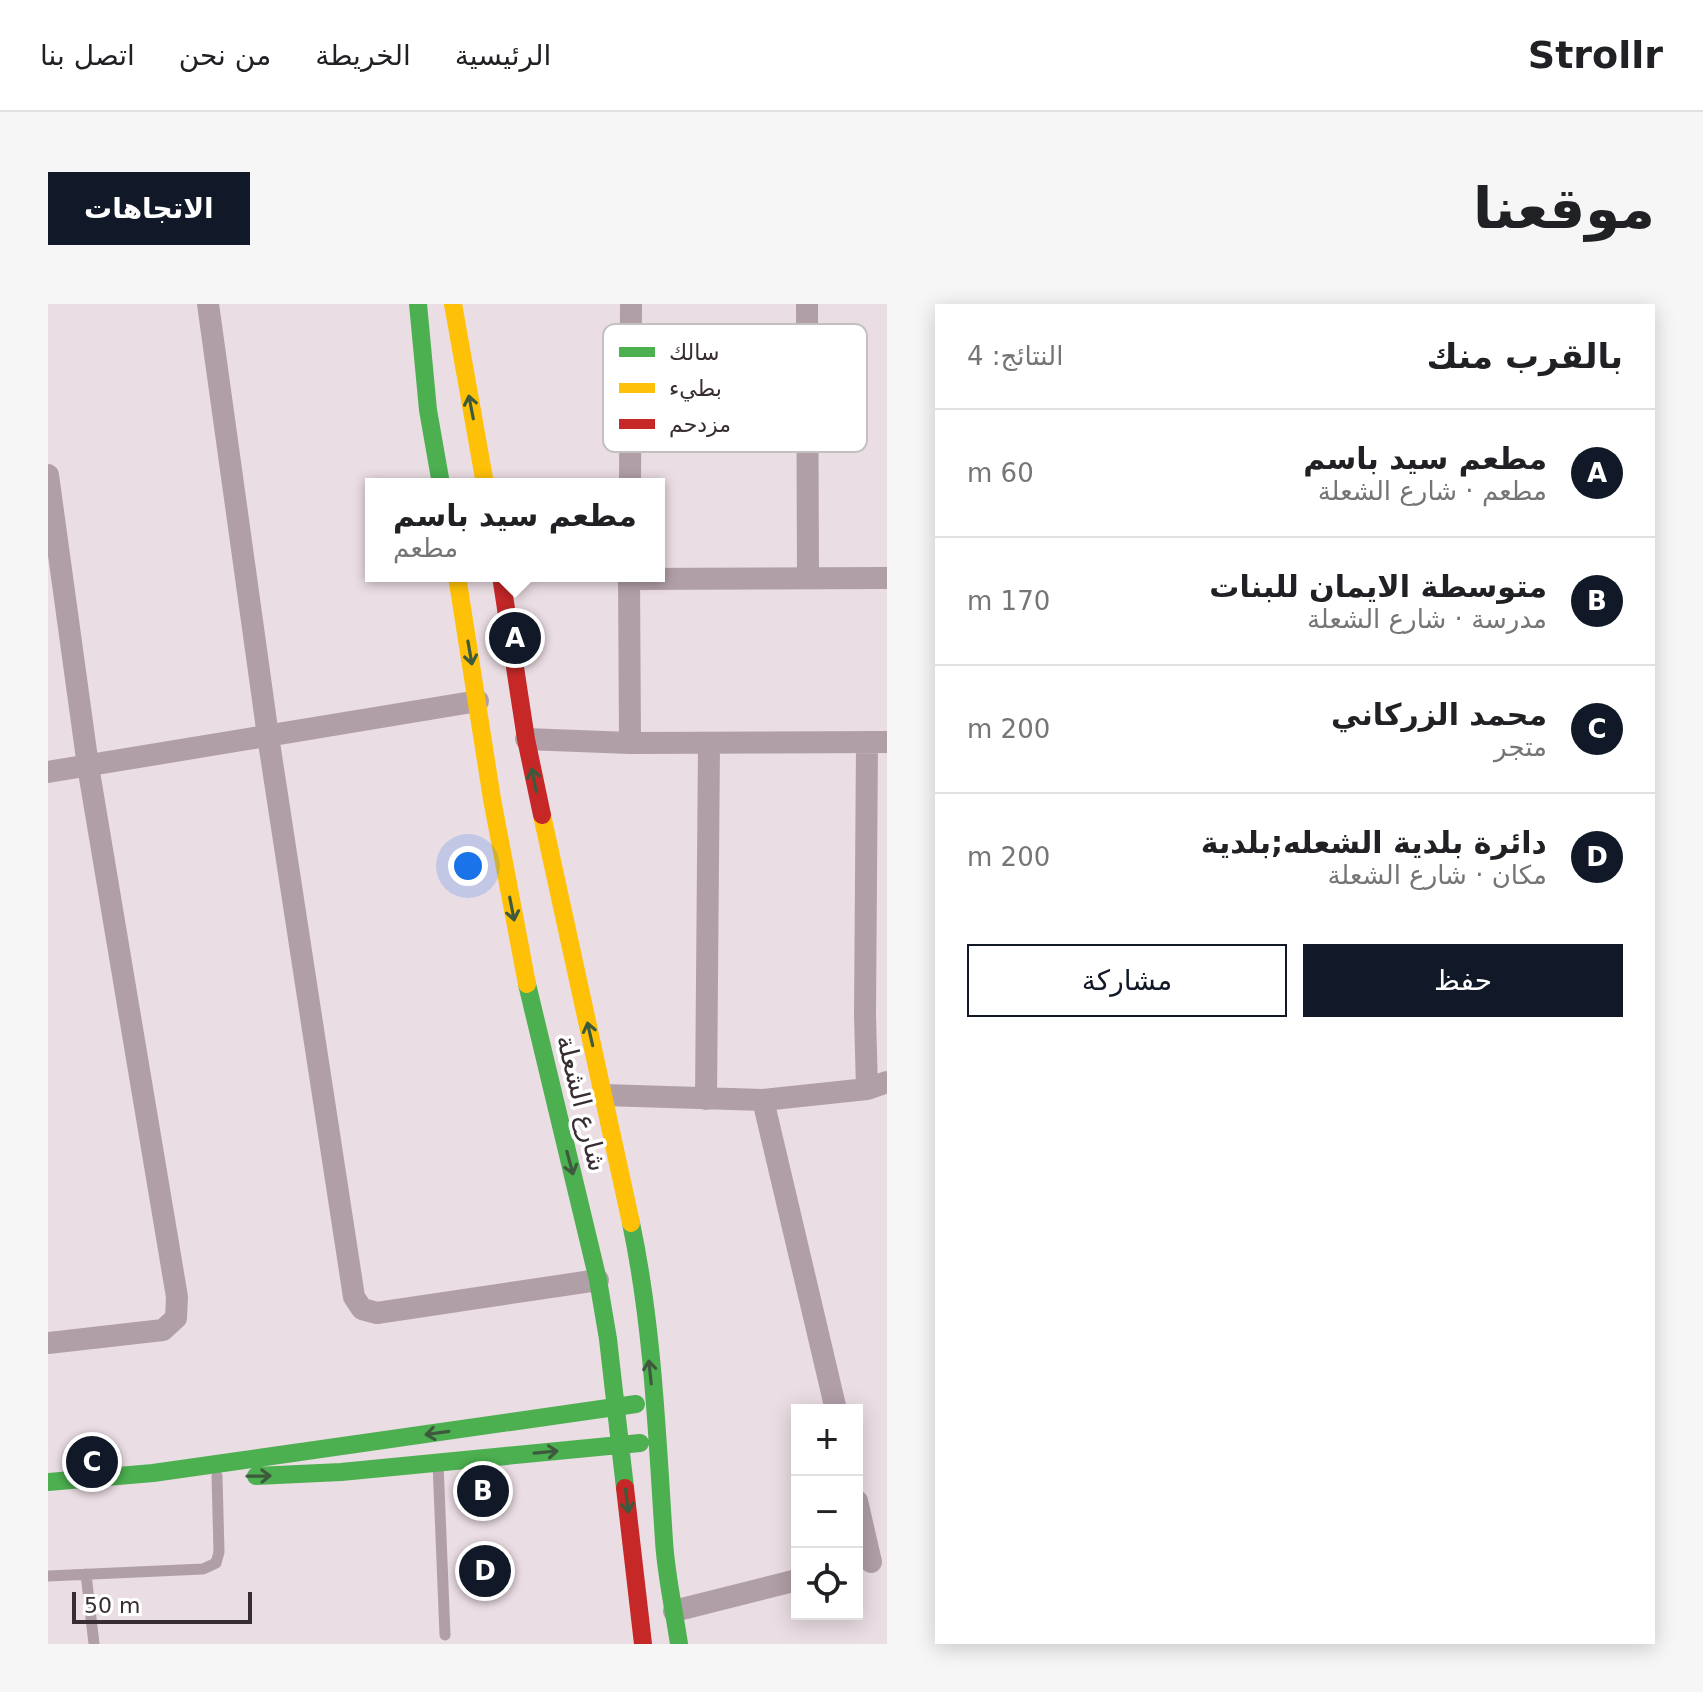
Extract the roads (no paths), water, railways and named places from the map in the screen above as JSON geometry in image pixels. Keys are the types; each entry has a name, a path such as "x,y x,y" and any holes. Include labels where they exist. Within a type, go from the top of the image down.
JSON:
{"main road":[{"path":"418,304 428,410 440,478"},
{"path":"457,332 484,478"},
{"name":"شارع الشعلة","path":"458,582 492,799 523,968 598,1280 643,1644"},
{"name":"شارع الشعلة","path":"502,582 526,739 639,1262 658,1440 662,1524 679,1644"},
{"path":"48,1482 153,1473 653,1402"},
{"path":"153,1473 217,1476 341,1472 658,1440"}],"street":[{"path":"208,304 268,736 354,1297 362,1309 377,1313 598,1280"},
{"path":"456,304 457,332"},
{"path":"631,304 631,324"},
{"path":"807,304 807,324"},
{"path":"630,452 630,478"},
{"path":"808,452 808,578"},
{"path":"48,475 88,766 177,1297 176,1318 163,1330 48,1343"},
{"path":"665,577 887,578"},
{"path":"629,582 630,743"},
{"path":"48,772 478,701"},
{"path":"526,739 630,743 877,742 865,1015 877,1086 763,1100 604,1095"},
{"path":"706,1099 709,743"},
{"path":"763,1100 835,1404"},
{"path":"863,1525 872,1561"},
{"path":"674,1611 791,1582"}],"lane":[{"path":"438,1461 445,1635"},
{"path":"48,1576 203,1569 216,1563 219,1552 217,1476"},
{"path":"86,1574 94,1644"}],"place":[{"name":"مطعم سيد باسم","path":"515,638"},
{"name":"محمد الزركاني","path":"92,1462"},
{"name":"متوسطة الايمان للبنات","path":"483,1491"},
{"name":"دائرة بلدية الشعله;بلدية","path":"485,1571"}]}
